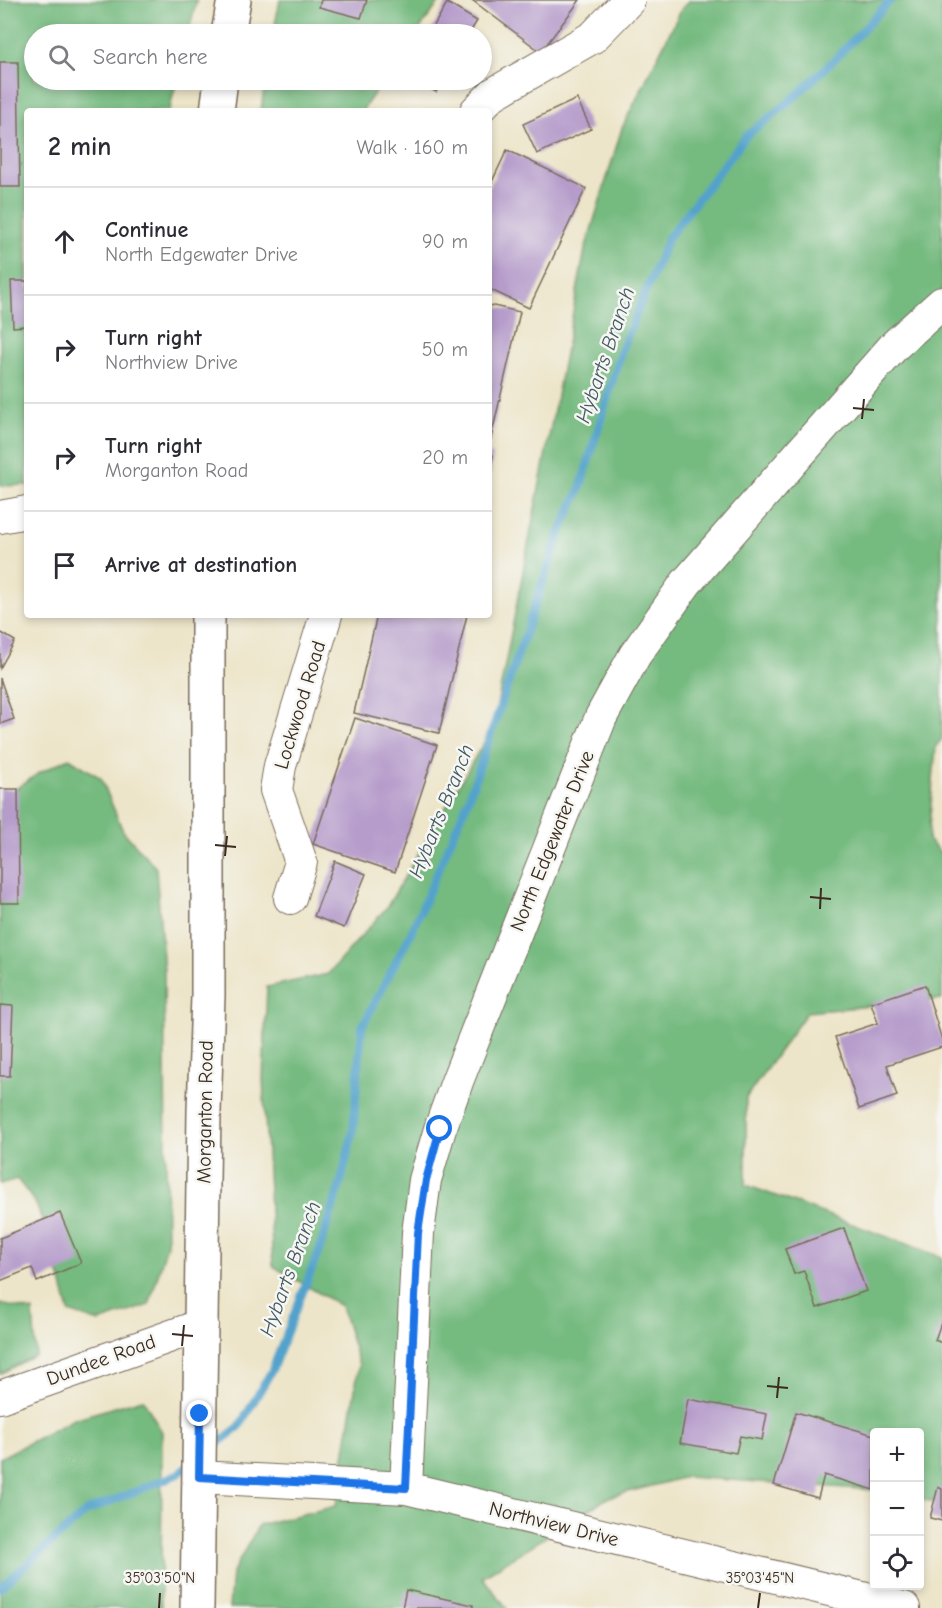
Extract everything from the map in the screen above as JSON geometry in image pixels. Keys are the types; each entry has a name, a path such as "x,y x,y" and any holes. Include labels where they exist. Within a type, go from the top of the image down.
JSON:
{"main road":[{"path":"230,24 234,0"},
{"path":"217,108 220,90"},
{"name":"Morganton Road","path":"197,1608 204,1111 208,996 208,618"}],"street":[{"path":"479,108 493,94 593,37 629,0"},
{"name":"North Edgewater Drive","path":"406,1488 418,1233 426,1180 454,1089 601,717 635,655 686,583 895,345 942,303"},
{"path":"0,517 24,513"},
{"name":"Lockwood Road","path":"290,898 301,862 276,790 280,766 325,618"},
{"name":"Dundee Road","path":"0,1397 202,1325"},
{"name":"Northview Drive","path":"199,1477 406,1488 904,1608"}],"green space":[{"path":"0,0 197,0 191,24 24,24 24,90 174,90 170,108 24,108 24,485 0,486"},
{"path":"280,0 441,0 423,24 275,24"},
{"path":"690,0 942,0 942,739 936,746 928,840 942,854 942,999 807,1012 746,1098 746,1185 942,1257 942,1503 924,1500 924,1428 870,1428 870,1490 686,1477 609,1497 482,1577 507,1608 229,1608 232,1573 259,1525 336,1506 359,1365 341,1306 273,1266 263,1079 267,987 328,974 387,907 493,727 585,250 622,128 682,8"},
{"path":"264,90 376,90 364,108 261,108"},
{"path":"69,758 101,778 123,831 156,868 164,971 167,1245 149,1305 99,1322 69,1312 51,1242 35,1202 17,1179 0,1184 0,800 39,773"},
{"path":"0,1304 33,1311 36,1355 0,1374"},
{"path":"143,1399 162,1432 161,1608 0,1608 0,1458 74,1419"}],"building":[{"path":"321,0 367,0 361,18 319,7"},
{"path":"472,0 580,0 541,52"},
{"path":"447,3 477,21 475,24 435,24"},
{"path":"0,62 18,62 20,187 0,187"},
{"path":"577,99 591,129 537,154 523,124"},
{"path":"507,150 586,188 529,308 492,290 492,182"},
{"path":"11,281 24,281 24,326 13,327"},
{"path":"492,306 520,312 492,433"},
{"path":"376,618 466,618 439,733 354,713"},
{"path":"0,632 15,641 0,668"},
{"path":"0,678 14,719 0,724"},
{"path":"355,718 437,745 395,872 313,844"},
{"path":"0,789 18,789 19,903 0,903"},
{"path":"335,861 366,874 344,928 314,916"},
{"path":"925,985 942,1040 942,1047 887,1065 897,1096 859,1109 835,1037 878,1023 871,1003"},
{"path":"0,1005 13,1006 10,1076 0,1076"},
{"path":"60,1213 81,1263 37,1282 32,1268 0,1281 0,1238"},
{"path":"844,1228 866,1291 817,1308 804,1271 794,1274 785,1249"},
{"path":"942,1320 942,1343 935,1340"},
{"path":"688,1399 767,1414 762,1440 740,1436 736,1453 680,1443"},
{"path":"796,1412 870,1434 870,1489 824,1475 818,1498 774,1485"},
{"path":"938,1487 942,1489 942,1521 930,1518"},
{"path":"406,1590 473,1605 473,1608 402,1608"}],"waterway":[{"name":"Hybarts Branch","path":"209,1450 239,1427 272,1370 319,1251 341,1182 353,1131 362,1027 411,933 467,803 559,535 580,489 623,346 668,238 746,136 789,102 833,61 891,0"},
{"name":"Hybarts Branch","path":"0,1588 87,1511 178,1474 190,1464"}],"route":[{"path":"200,1414 199,1477 406,1488 418,1233 426,1180 440,1129"}]}
